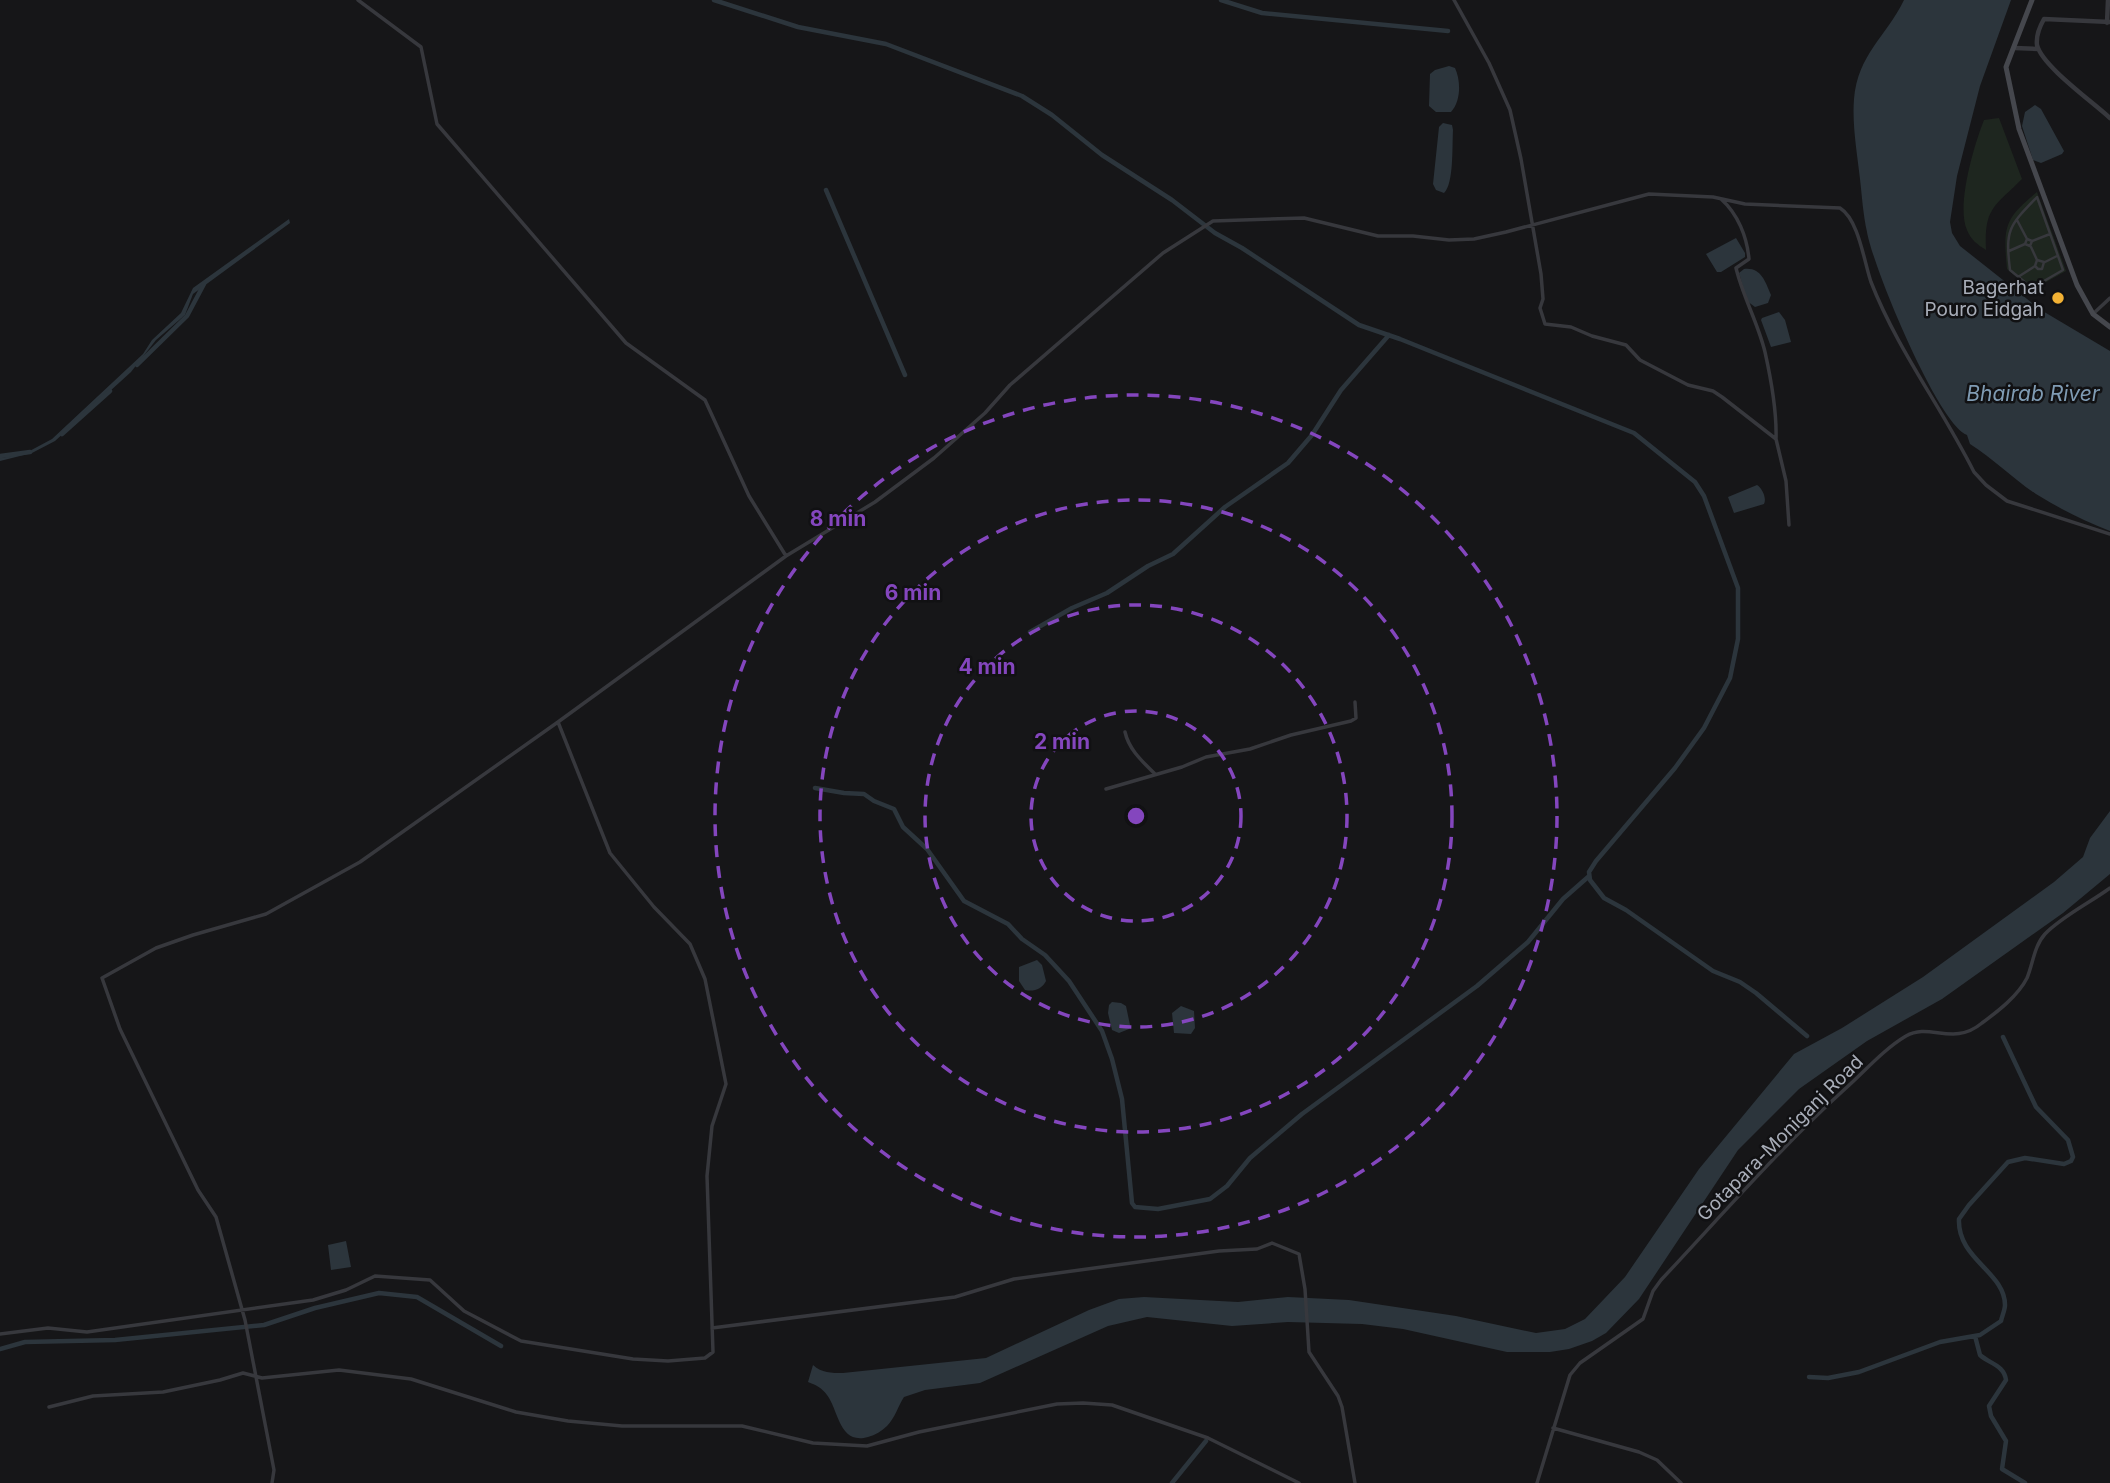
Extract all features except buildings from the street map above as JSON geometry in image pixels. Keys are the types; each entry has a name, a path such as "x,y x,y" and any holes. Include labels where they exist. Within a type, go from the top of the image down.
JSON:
{"main road":[{"path":"2032,0 2006,67 2019,128 2077,285 2093,314 2110,327"}],"street":[{"path":"358,0 421,47 437,124 626,343 705,400 749,496 786,556"},
{"path":"1454,0 1489,63 1510,110 1521,159 1542,289 1540,308 1545,324 1571,327 1626,345 1640,360 1688,385 1722,397 1776,439"},
{"path":"2108,0 2108,22 2044,19 2037,39 2038,49 2060,75 2110,118"},
{"path":"2015,48 2038,49"},
{"path":"272,1483 274,1470 245,1320 216,1217 198,1190 120,1029 102,978 156,948 266,914 349,868 447,803 786,556 875,502 934,458 985,413 1010,385 1163,253 1213,220 1304,218 1378,236 1449,240 1474,239 1531,226 1649,194 1683,195 1745,204 1842,209 1857,235 1884,315 1974,472 2007,501 2110,534"},
{"path":"2037,197 2063,270 2032,288 2010,270 2008,235 2016,218 2037,197"},
{"path":"1721,199 1737,218 1748,252 1749,260 1735,268 1764,350 1776,420 1776,439 1786,481 1789,525"},
{"path":"2016,218 2027,239 2032,241 2050,234"},
{"path":"2025,244 2027,239"},
{"path":"2030,246 2032,241"},
{"path":"2008,251 2025,244 2030,246 2037,260 2035,266 2018,277"},
{"path":"2037,260 2044,262 2057,256"},
{"path":"2035,266 2042,269 2044,262"},
{"path":"2093,314 2110,298"},
{"path":"1106,789 1206,757 1250,749 1291,735 1351,721 1356,718 1355,702"},
{"path":"0,1335 48,1328 87,1332 313,1300 346,1290 375,1276 430,1280 464,1311 521,1341 633,1359 668,1361 705,1358 713,1352 707,1176 712,1126 726,1084 705,979 690,944 654,907 610,853 558,722"},
{"path":"1125,733 1136,753 1155,774"},
{"name":"Gotapara-Moniganj Road","path":"1537,1483 1564,1390 1576,1367 1643,1319 1653,1291 1661,1280 1778,1154 1836,1097 1908,1034 1928,1032 1957,1035 1970,1032 1984,1022 2026,979 2045,934 2110,888"},
{"path":"712,1328 955,1297 1014,1279 1219,1251 1257,1249 1272,1243 1299,1254 1307,1342 1313,1361 1338,1396 1342,1407 1355,1483"},
{"path":"49,1407 93,1396 163,1392 243,1373 262,1378 339,1370 428,1384 516,1412 568,1421 622,1426 743,1426 814,1443 867,1446 909,1434 1057,1404 1112,1405 1208,1438 1298,1483"},
{"path":"1553,1428 1639,1452 1666,1467 1681,1483"}],"shaded area":[{"path":"1999,118 2022,179 1989,216 1986,250 1975,242 1967,230 1964,219 1965,191 1971,159 1984,120"},
{"path":"2037,192 2066,271 2032,290 2007,269 2005,243 2012,217"}],"water":[{"name":"Bhairab River","path":"1904,0 2011,0 1980,86 1957,176 1950,222 1952,233 1960,246 2041,310 2110,351 2110,531 2036,494 1970,444 1967,435 1955,425 1940,404 1924,375 1881,277 1865,219 1854,129 1854,99 1867,58"},
{"path":"1449,66 1455,68 1458,79 1457,102 1451,112 1436,112 1429,106 1430,74"},
{"path":"2035,105 2041,109 2064,151 2041,163 2033,160 2022,126 2025,112"},
{"path":"1443,123 1452,125 1453,130 1451,173 1444,193 1436,190 1433,184 1439,127"},
{"path":"289,219 290,223 193,294 185,315 156,340 131,372 55,441 32,453 0,461 0,458 24,454 52,439 143,354 152,340 181,313 193,288"},
{"path":"1736,238 1745,257 1717,272 1706,254"},
{"path":"1744,269 1755,270 1762,276 1771,295 1768,303 1755,307 1747,301 1739,273"},
{"path":"1779,312 1785,320 1791,342 1771,347 1761,320"},
{"path":"1757,485 1764,493 1764,504 1734,513 1728,497"},
{"path":"2110,811 2110,874 2063,913 1942,999 1867,1041 1799,1089 1738,1150 1639,1299 1606,1333 1592,1341 1550,1352 1507,1352 1403,1329 1362,1324 1288,1322 1232,1326 1147,1317 1108,1326 980,1383 925,1390 904,1397 885,1428 871,1436 858,1438 845,1431 825,1393 808,1382 813,1365 823,1371 843,1373 986,1358 1089,1310 1119,1299 1144,1297 1238,1302 1288,1297 1349,1300 1456,1316 1536,1333 1565,1329 1585,1319 1625,1277 1699,1169 1794,1054 1842,1028 1923,977 2054,882 2083,857 2090,838"},
{"path":"1037,960 1042,965 1046,981 1037,989 1025,990 1019,981 1019,967"},
{"path":"1112,1002 1126,1006 1129,1029 1119,1033 1112,1030 1108,1013"},
{"path":"1181,1006 1194,1011 1195,1028 1191,1034 1174,1033 1172,1013"},
{"path":"346,1241 351,1267 331,1270 328,1245"}],"waterway":[{"path":"714,0 798,27 886,44 1022,96 1215,233 1359,325 1634,433 1695,482 1704,496 1738,588 1738,639 1730,678 1704,728 1675,768 1596,861 1589,872 1590,880 1604,898 1626,910 1713,971 1740,982 1807,1036"},
{"path":"1221,0 1262,13 1448,31"},
{"path":"826,190 905,375"},
{"path":"137,365 187,316 204,284"},
{"path":"1030,632 1072,608 1107,593 1148,566 1173,554 1225,507 1288,463 1312,435 1341,390 1389,335"},
{"path":"62,434 110,391"},
{"path":"0,456 30,452"},
{"path":"815,788 864,794 894,809 903,827 927,849 964,901 1008,924 1022,939 1045,955 1069,981 1102,1031 1112,1059 1122,1099 1132,1203 1135,1207 1158,1209 1210,1199 1227,1186 1250,1158 1302,1114 1477,986 1528,942 1563,899 1588,877"},
{"path":"1809,1377 1828,1378 1859,1372 1940,1342 1980,1335 2001,1321 2005,1307 2003,1293 1998,1283 1965,1245 1960,1233 1959,1219 2008,1162 2025,1158 2064,1164 2073,1157 2068,1140 2036,1107 2003,1037"},
{"path":"0,1349 25,1342 115,1340 264,1325 315,1308 379,1293 417,1297 501,1346"},
{"path":"1975,1336 1980,1355 2000,1368 2005,1375 2006,1380 1989,1406 1991,1416 2006,1441 2002,1469 2025,1483"},
{"path":"1172,1483 1206,1441"}],"place":[{"name":"Bagerhat Pouro Eidgah","path":"2058,298"}]}
